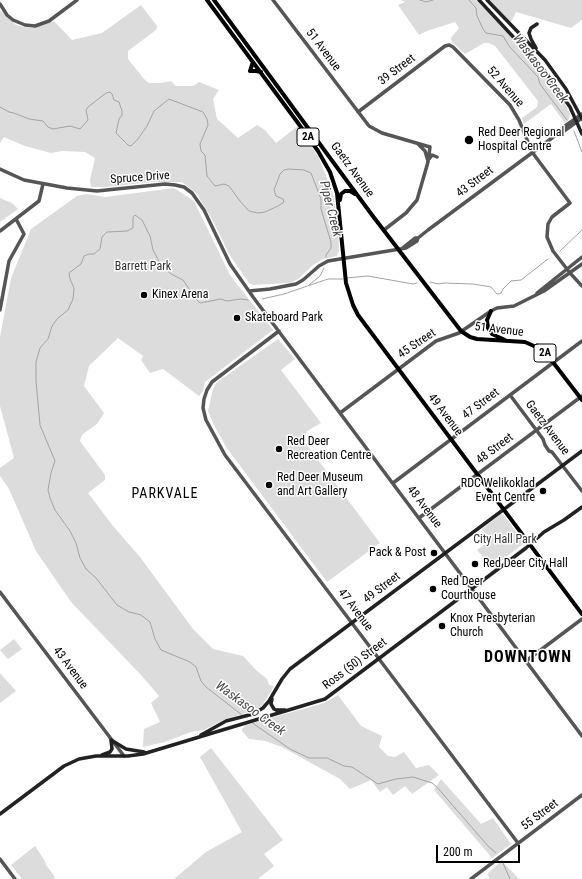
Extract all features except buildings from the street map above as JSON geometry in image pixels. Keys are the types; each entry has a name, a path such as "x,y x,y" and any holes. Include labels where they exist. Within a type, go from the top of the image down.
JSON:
{"main road":[{"name":"Gaetz Avenue","path":"207,0 326,163 337,193 339,209"},
{"name":"Gaetz Avenue","path":"214,0 384,230 461,331"},
{"path":"479,0 544,70 562,95 582,134"},
{"path":"487,0 538,53 566,89 582,117"},
{"path":"536,24 531,28 529,34 530,39 538,53"},
{"path":"253,62 250,71 261,72"},
{"path":"339,209 340,196 343,191 350,191 359,196"},
{"name":"49 Avenue","path":"339,209 346,283 358,315 582,614"},
{"path":"490,340 487,320 491,311"},
{"path":"488,328 492,334 509,342"},
{"name":"51 Avenue","path":"461,331 473,339 525,342 534,346 546,354 581,398"},
{"name":"49 Street","path":"198,736 221,724 248,716 263,708 274,695 288,671 582,451"},
{"name":"Ross (50) Street","path":"0,814 67,764 86,757 124,756 147,753 198,736 246,724 292,710 329,697 530,545 548,529 582,507"},
{"path":"274,695 271,702 272,708 278,710 292,710"},
{"path":"221,724 227,723 235,727 238,718"},
{"path":"111,740 126,749 147,753"},
{"path":"100,756 111,750 111,740"}],"street":[{"path":"0,4 7,15 16,22 28,26 42,24 76,0"},
{"name":"51 Avenue","path":"273,0 368,124 377,131 430,146 428,162"},
{"name":"39 Street","path":"358,112 448,45"},
{"name":"52 Avenue","path":"448,45 455,48 508,102 519,120 532,152 570,203 552,217 546,232 550,247 582,286"},
{"name":"43 Street","path":"249,291 296,284 323,264 407,248 417,241 418,238 532,152 582,117"},
{"path":"416,142 425,151 428,162"},
{"path":"384,230 415,204 420,193 428,162 432,155 437,157"},
{"name":"Spruce Drive","path":"0,169 24,180 67,188 97,191 165,184 184,187 198,200 230,264 249,291"},
{"path":"0,231 39,201 43,184"},
{"path":"0,310 9,261 24,234 16,219"},
{"name":"45 Street","path":"533,297 543,287 582,257"},
{"name":"45 Street","path":"340,413 436,341 461,331 497,308 514,306 533,297 582,264"},
{"name":"48 Avenue","path":"249,291 582,736"},
{"name":"47 Avenue","path":"279,331 215,379 207,390 204,402 206,420 226,455 518,843"},
{"name":"47 Street","path":"393,483 582,341"},
{"name":"Gaetz Avenue","path":"510,395 543,439 545,445 582,492"},
{"name":"48 Street","path":"419,518 581,398"},
{"name":"43 Avenue","path":"0,592 124,756"},
{"path":"526,661 582,618"},
{"name":"55 Street","path":"471,879 582,795"},
{"path":"0,859 15,879"}],"green space":[{"path":"401,0 476,0 549,77 559,92 570,114 569,119 565,123 551,104 524,124 522,118 537,107 538,101 495,46 489,43 484,43 465,54 452,42 451,38 459,28 455,22 419,35 398,5 405,2"},
{"path":"489,0 582,0 582,20 571,28 516,12 511,22"},
{"path":"141,5 157,26 156,30 128,51 128,59 149,83 171,81 176,86 193,86 199,82 219,90 213,99 217,119 238,138 257,125 265,130 276,143 298,126 319,158 333,194 338,223 339,251 337,256 323,259 291,283 253,285 249,283 229,254 213,221 197,194 182,182 151,182 106,187 91,187 90,180 95,158 85,152 62,151 51,153 25,146 4,137 0,143 0,10 16,25 24,27 32,28 54,21 72,40 102,33"},
{"name":"Barrett Park","path":"174,188 194,201 230,275 273,330 205,382 203,391 199,396 163,369 150,373 141,360 143,356 118,338 89,366 84,386 104,413 97,424 83,434 80,441 105,475 105,480 88,493 113,526 140,557 193,629 213,649 243,656 267,679 269,685 274,686 262,706 255,710 223,720 204,730 191,732 165,742 143,747 144,729 160,722 151,703 159,696 141,675 71,602 36,551 9,489 0,476 0,468 14,458 0,406 0,337 11,278 31,229 77,196 86,194 105,197"},
{"path":"0,198 12,203 18,209 0,222"},
{"path":"278,339 295,359 281,370 321,423 307,431 304,441 380,543 327,582 226,447 208,411 213,389 216,383"},
{"name":"City Hall Park","path":"501,514 504,515 524,543 492,568 477,550 490,540 482,529"},
{"path":"14,639 22,649 8,659 0,650"},
{"path":"0,673 16,691 0,703"},
{"path":"338,695 361,726 382,736 379,747 388,756 395,757 404,752 416,768 429,765 439,775 412,794 405,786 393,795 387,787 380,792 371,780 350,789 340,779 282,747 265,741 249,739 242,731 246,725 324,703"},
{"path":"211,748 283,840 264,854 274,866 258,879 174,879 206,852 242,832 200,757"},
{"path":"441,779 481,824 493,818 511,844 492,858 434,790"},
{"path":"35,846 55,877 53,879 22,879 11,865"},
{"path":"502,861 519,879 489,879 488,873"}],"waterway":[{"name":"Waskasoo Creek","path":"420,0 426,2 433,0"},
{"name":"Waskasoo Creek","path":"469,0 476,8 477,16 486,33 503,36 509,46 538,77 540,84 567,120"},
{"name":"Piper Creek","path":"0,107 29,119 43,121 48,127 53,129 70,126 80,129 88,120 86,110 88,107 106,93 110,92 114,100 119,102 122,111 116,133 128,145 131,146 147,126 154,111 169,99 203,112 207,119 208,125 200,144 201,151 205,155 207,176 215,186 224,184 229,186 249,211 258,213 265,212 284,202 283,199 276,196 274,190 280,174 284,170 304,170 311,173 321,199 321,209 331,242 331,248 326,257"},
{"name":"Waskasoo Creek","path":"574,131 582,152"},
{"name":"Waskasoo Creek","path":"242,715 206,687 201,681 196,667 190,662 161,650 155,639 150,622 141,615 129,612 117,605 96,578 86,569 80,558 76,543 70,531 55,510 48,490 55,461 40,425 36,381 36,362 40,348 48,339 52,326 58,318 68,310 73,299 74,288 69,273 81,264 84,256 94,254 100,249 102,237 107,232 127,231 133,228 133,217 135,215 142,220 150,236 153,250 161,265 171,274 183,280 200,303 221,299 227,301 241,299 248,300"},
{"name":"Waskasoo Creek","path":"560,251 582,230"},
{"name":"Waskasoo Creek","path":"430,282 438,284 473,284 491,287 497,294 501,293 511,281 521,280 548,259"},
{"name":"Piper Creek","path":"309,285 320,276 324,268"},
{"name":"Waskasoo Creek","path":"346,278 368,276 413,284 417,283"},
{"name":"Waskasoo Creek","path":"262,299 284,294 328,279 343,279"},
{"name":"Waskasoo Creek","path":"251,722 290,749 309,758 327,758 344,766 352,767 378,784 396,779 413,777 432,783 496,853"},
{"name":"Waskasoo Creek","path":"502,861 510,879"}],"place":[{"name":"Red Deer Regional Hospital Centre","path":"469,140"},
{"name":"Kinex Arena","path":"144,295"},
{"name":"Skateboard Park","path":"237,318"},
{"name":"Red Deer Recreation Centre","path":"279,449"},
{"name":"Red Deer Museum and Art Gallery","path":"269,485"},
{"name":"RDC Welikoklad Event Centre","path":"543,491"},
{"name":"Pack & Post","path":"434,553"},
{"name":"Red Deer City Hall","path":"475,564"},
{"name":"Red Deer Courthouse","path":"433,589"},
{"name":"Knox Presbyterian Church","path":"442,626"}],"district":[{"name":"PARKVALE","path":"165,494"},
{"name":"DOWNTOWN","path":"528,658"}]}
